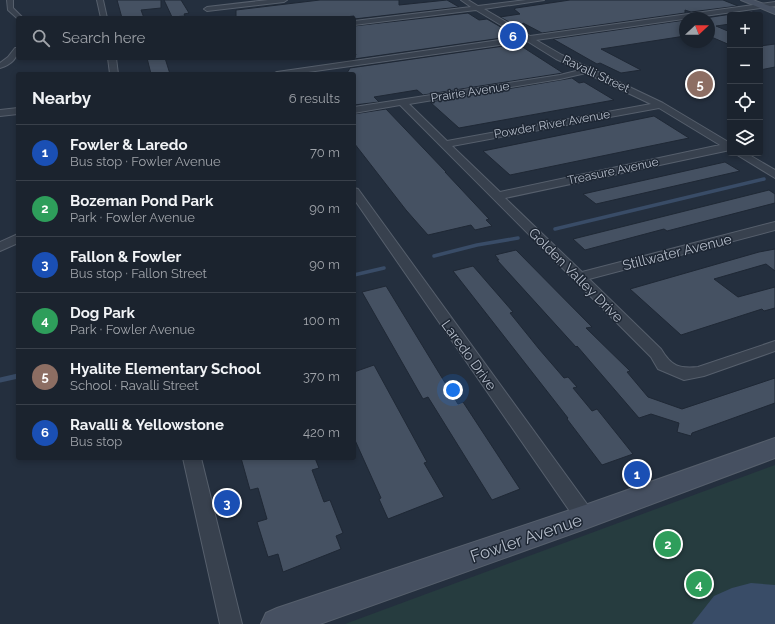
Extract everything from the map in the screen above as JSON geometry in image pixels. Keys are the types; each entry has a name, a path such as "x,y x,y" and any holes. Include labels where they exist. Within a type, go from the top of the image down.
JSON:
{"street":[{"path":"10,0 10,9 18,16"},
{"path":"100,0 104,16"},
{"path":"210,16 205,6 284,0"},
{"name":"Ravalli Street","path":"464,0 528,39 585,71 660,105 727,144"},
{"path":"356,23 541,0"},
{"path":"745,0 775,11"},
{"path":"291,72 775,4"},
{"path":"0,66 11,59 16,53"},
{"path":"112,60 114,72"},
{"name":"Prairie Avenue","path":"356,110 560,77 585,71"},
{"name":"Golden Valley Drive","path":"403,103 656,354 663,365 684,374 699,372 775,346"},
{"name":"Powder River Avenue","path":"444,144 660,105"},
{"path":"0,113 16,111"},
{"name":"Treasure Avenue","path":"497,196 727,147"},
{"path":"744,156 775,175"},
{"name":"Laredo Drive","path":"356,194 585,517"},
{"name":"Stillwater Avenue","path":"578,277 775,226"},
{"path":"0,247 16,239"},
{"name":"Fowler Avenue","path":"276,624 585,517 775,448"},
{"path":"192,460 231,624"}],"green space":[{"path":"775,465 775,624 345,624"}],"water":[{"path":"751,583 775,585 775,624 692,624 714,596 732,588"}],"building":[{"path":"117,0 161,0 161,8 141,10 143,16 121,16"},
{"path":"164,0 181,0 189,13 184,14 185,16 172,16"},
{"path":"320,0 399,0 399,5 447,0 459,7 356,19 356,16 236,16 236,10"},
{"path":"570,0 723,0 738,6 691,12 685,10 685,12 679,12 679,14 542,33 523,23 520,28 500,17 520,14 514,9"},
{"path":"468,13 479,20 487,19 516,36 356,59 356,26"},
{"path":"727,15 727,24 716,26 727,31 727,44 715,39 715,17"},
{"path":"679,21 679,37 601,49 641,70 621,73 600,63 597,64 553,39"},
{"path":"518,44 563,73 423,95 417,90 374,97 379,102 356,105 356,72 348,72 350,68"},
{"path":"775,44 775,67 763,69 763,46"},
{"path":"148,60 166,60 169,72 150,72"},
{"path":"572,78 579,83 584,82 614,100 459,128 430,102"},
{"path":"386,109 489,219 486,220 492,226 475,230 471,225 428,235 406,210 356,146 356,114"},
{"path":"654,116 689,138 510,175 483,151"},
{"path":"725,162 740,171 596,204 583,194"},
{"path":"769,190 775,194 775,203 667,231 664,229 585,250 573,239"},
{"path":"775,249 775,271 766,264 714,279 738,297 775,287 775,308 764,311 762,309 681,335 630,289 759,252"},
{"path":"516,250 592,327 586,328 630,371 627,372 648,397 682,409 775,378 775,403 692,433 691,436 677,432 679,423 651,414 639,418 577,346 576,347 497,260 499,260 495,255"},
{"path":"473,266 513,312 510,313 539,349 564,378 568,377 577,387 573,388 592,411 597,409 633,454 602,465 567,419 568,418 453,271"},
{"path":"386,286 458,404 463,402 520,489 492,500 428,397 423,399 362,292"},
{"path":"374,365 427,462 424,463 444,497 388,519 379,499 381,498 356,442 356,371"},
{"path":"242,460 316,460 319,468 312,470 324,502 330,500 343,533 336,536 341,549 283,572 278,554 268,557 257,522 267,519 258,488 250,490"}],"waterway":[{"path":"555,229 764,179"},
{"path":"434,256 477,245 518,238"},
{"path":"356,275 384,268"},
{"path":"0,380 16,376"}],"place":[{"name":"Ravalli & Yellowstone","path":"513,36"},
{"name":"Hyalite Elementary School","path":"700,84"},
{"name":"Fowler & Laredo","path":"637,474"},
{"name":"Fallon & Fowler","path":"227,503"},
{"name":"Bozeman Pond Park","path":"668,544"},
{"name":"Dog Park","path":"699,584"}]}
